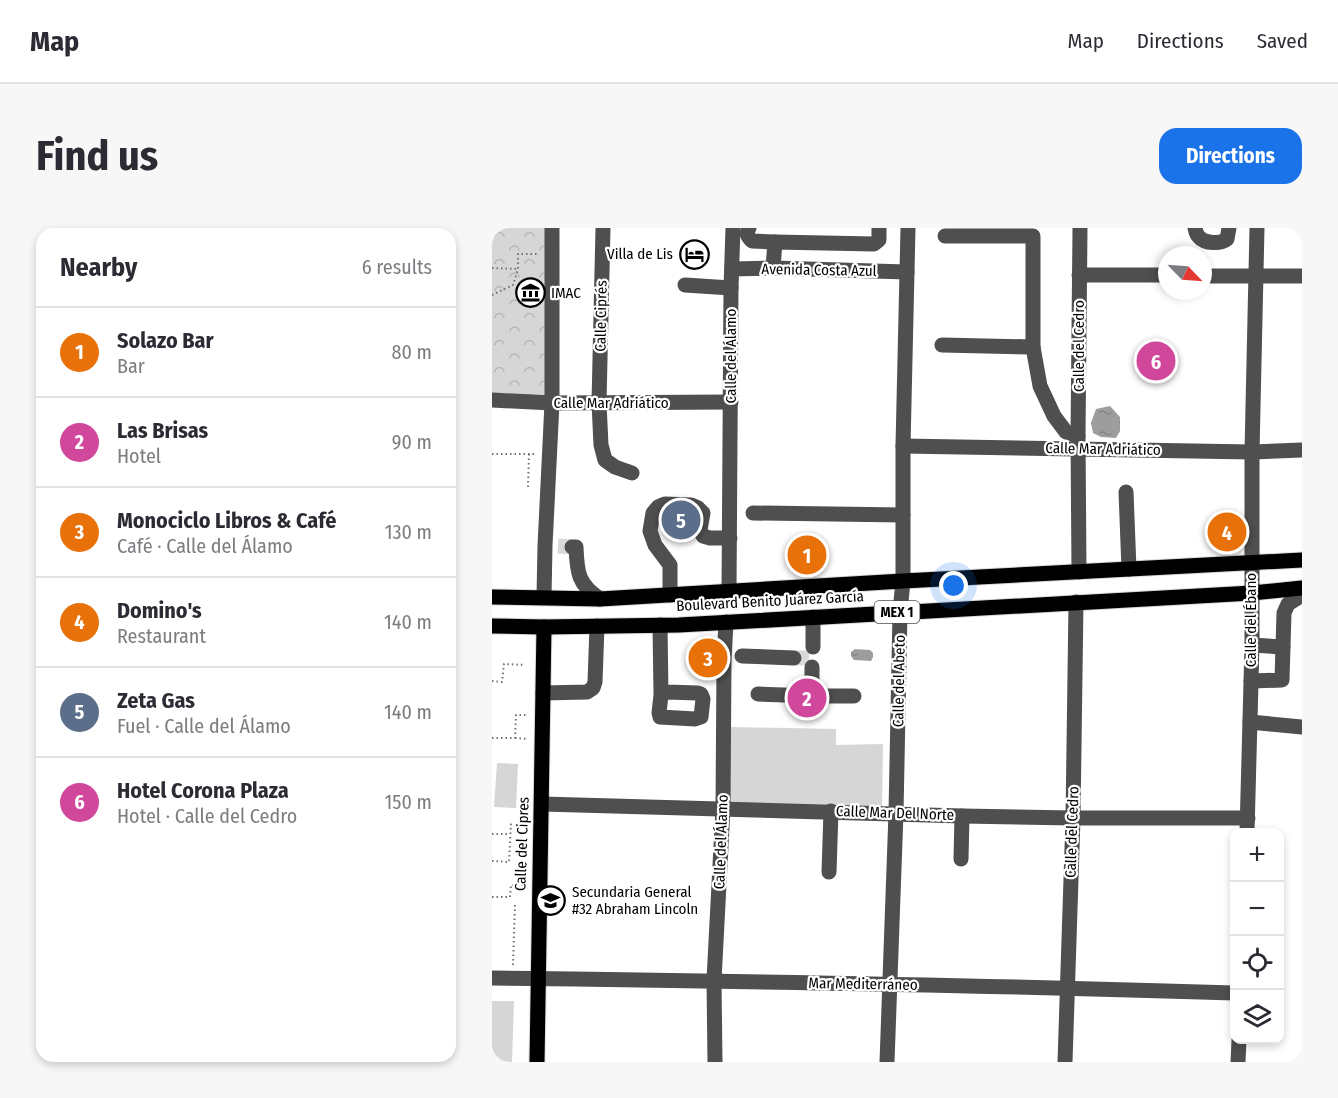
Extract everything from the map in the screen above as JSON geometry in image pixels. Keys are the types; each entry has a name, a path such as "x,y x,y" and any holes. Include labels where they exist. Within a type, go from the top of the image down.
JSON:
{"main road":[{"name":"Boulevard Benito Juárez García","path":"492,597 600,599 1302,560"},
{"name":"Boulevard Benito Juárez García","path":"492,626 679,626 1252,593 1302,588"},
{"name":"Calle del Cipres","path":"537,1062 544,627"}],"street":[{"name":"Calle Ciprés","path":"603,228 599,403 601,445 605,460 615,467 632,473"},
{"name":"Calle del Álamo","path":"729,592 733,228"},
{"path":"749,228 747,233 752,241 874,244 879,240 879,228"},
{"name":"Calle del Abeto","path":"888,1062 900,612 903,581 903,446 908,228"},
{"name":"Calle del Cedro","path":"1079,572 1080,228"},
{"path":"1195,228 1196,234 1206,242 1223,242 1227,239 1229,228"},
{"name":"Calle del Ébano","path":"1247,825 1252,645 1252,452 1257,228"},
{"path":"544,597 558,546 550,454 552,233"},
{"path":"945,236 1033,236 1033,347 1040,386 1054,416 1066,432 1078,442"},
{"path":"773,268 775,242"},
{"name":"Avenida Costa Azul","path":"732,269 907,272"},
{"path":"1079,274 1158,275"},
{"path":"1212,276 1302,276"},
{"path":"685,285 731,288"},
{"path":"942,345 1033,347"},
{"name":"Calle Mar Adriático","path":"492,400 552,403 731,402"},
{"name":"Calle Mar Adriático","path":"903,446 1078,442 1252,452 1302,450"},
{"path":"1126,492 1129,569"},
{"path":"670,595 670,565 655,545 650,531 653,513 658,507 665,504 691,505 698,508 703,513 700,530 703,536 730,538"},
{"path":"753,513 903,515"},
{"path":"558,546 576,548 578,574 588,590 600,599"},
{"path":"1251,681 1282,680 1284,613 1288,604 1302,594"},
{"name":"Calle del Cedro","path":"1065,1062 1073,818 1076,602"},
{"path":"813,617 813,647"},
{"name":"Calle del Álamo","path":"715,1062 714,980 723,808 726,622"},
{"path":"660,625 659,713 660,717 695,719 701,717 703,699 701,694 666,693 660,695"},
{"path":"543,693 587,692 593,688 597,626"},
{"path":"1252,645 1283,647"},
{"path":"742,656 794,658"},
{"path":"812,667 812,696"},
{"path":"758,694 854,696"},
{"path":"703,699 724,698"},
{"path":"1250,722 1302,727"},
{"name":"Calle Mar Del Norte","path":"542,804 1073,818 1247,825"},
{"path":"829,872 831,812"},
{"path":"960,859 962,816"},
{"name":"Mar Mediterráneo","path":"492,978 714,980 1230,993"},
{"path":"1238,1062 1239,1044"}],"path":[{"path":"492,295 513,285 518,269 518,254 542,254 542,245 552,233"},
{"path":"492,268 518,269"},
{"path":"492,454 550,454"},
{"path":"528,487 529,454"},
{"path":"492,681 502,682 504,664 525,665"},
{"path":"492,738 515,738 516,715 542,715"},
{"path":"492,861 509,862 511,822"},
{"path":"492,834 510,834"},
{"path":"492,897 510,897 511,885 539,885"},
{"path":"513,969 515,904"}],"green space":[{"path":"492,228 552,228 552,403 492,400"},
{"path":"731,727 836,729 836,745 883,744 882,807 728,803"},
{"path":"497,763 518,764 516,808 494,807"},
{"path":"492,1001 514,1001 512,1062 492,1062"}],"water":[{"path":"1110,406 1120,417 1120,431 1116,438 1101,437 1093,433 1091,423 1096,409"},
{"path":"855,649 870,650 873,653 871,661 854,660 851,652"}],"tunnel":[{"path":"558,546 572,547"},
{"path":"794,658 812,658"}],"place":[{"name":"Villa de Lis","path":"694,254"},
{"name":"IMAC","path":"530,293"},
{"name":"Hotel Corona Plaza","path":"1156,361"},
{"name":"Zeta Gas","path":"681,520"},
{"name":"Domino's","path":"1227,532"},
{"name":"Solazo Bar","path":"807,555"},
{"name":"Monociclo Libros & Café","path":"708,658"},
{"name":"Las Brisas","path":"807,698"},
{"name":"Secundaria General #32 Abraham Lincoln","path":"551,901"}]}
